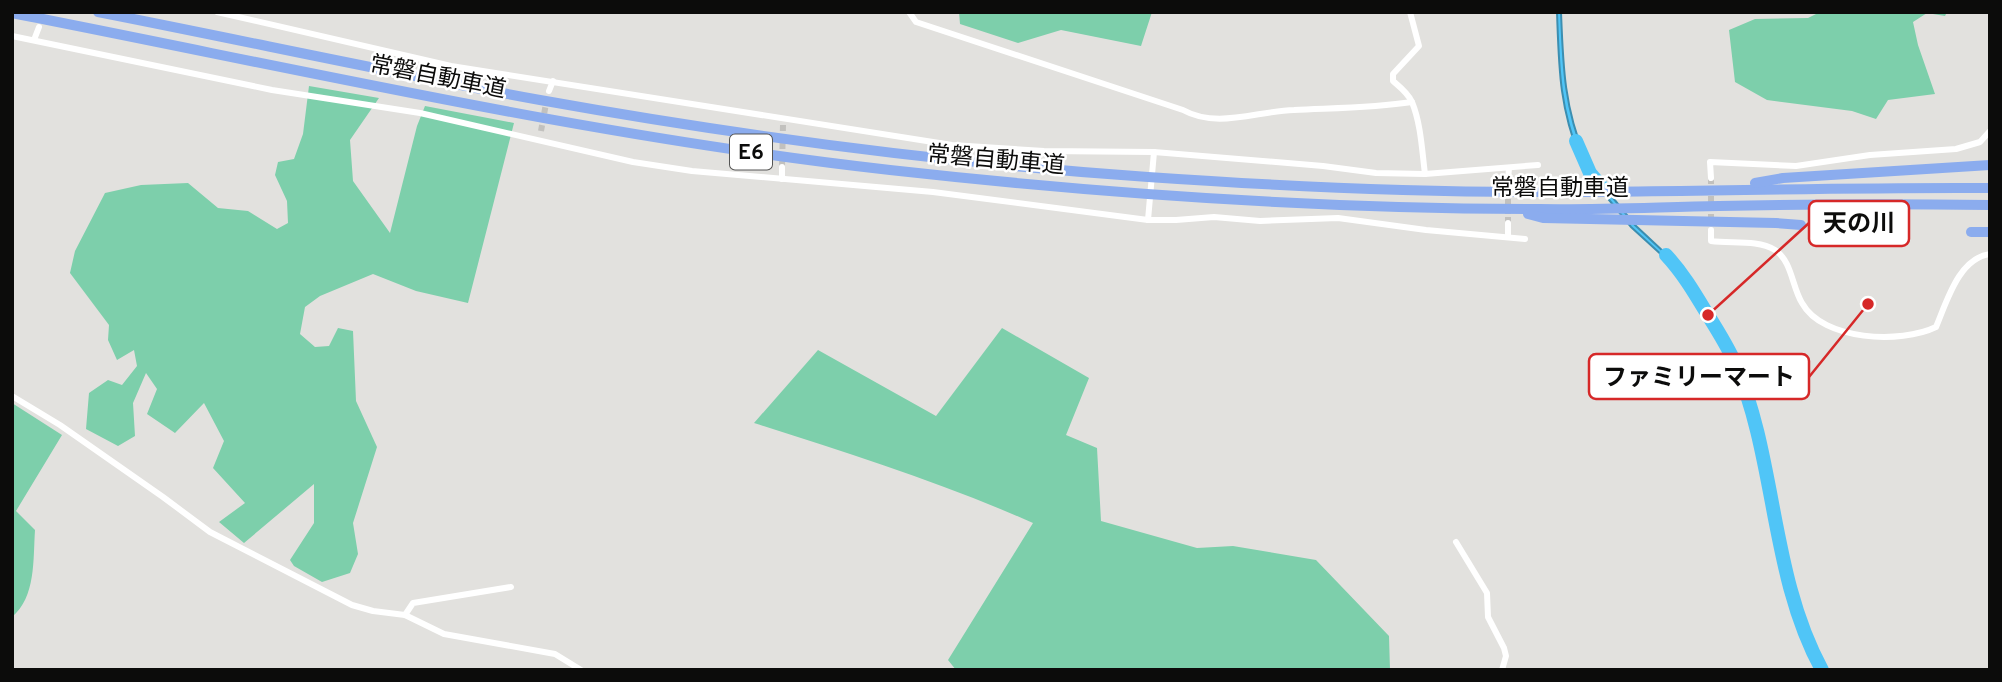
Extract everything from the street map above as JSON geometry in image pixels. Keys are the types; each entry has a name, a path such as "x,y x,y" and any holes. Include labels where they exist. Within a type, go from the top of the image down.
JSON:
{"highway":[{"name":"常磐自動車道","path":"98,12 539,100 886,153 1093,172 1265,184 1401,189 1585,191 1990,188"},
{"name":"常磐自動車道","path":"12,13 535,116 709,146 886,170 1147,194 1306,203 1500,208 1990,205"},
{"path":"1717,190 1783,178 1990,165"},
{"path":"1500,208 1543,218 1801,225"},
{"path":"1971,232 1990,232"}],"street":[{"path":"217,12 452,66 783,122 952,145 1323,166 1376,173 1425,174 1538,165"},
{"path":"909,12 916,22 1206,119 1246,117 1291,110 1351,109 1412,103"},
{"path":"1410,12 1419,46 1393,74 1393,81 1412,103 1425,174"},
{"path":"34,40 38,27"},
{"path":"12,36 261,88 420,113 634,162 692,172 933,192 1176,220 1214,217 1261,221 1338,218 1426,230 1525,239"},
{"path":"549,91 553,81"},
{"path":"540,140 541,131"},
{"path":"1710,178 1710,162 1796,166 1870,155 1956,149 1980,142 1990,131"},
{"path":"1149,217 1154,155"},
{"path":"782,167 782,179"},
{"path":"1508,180 1509,168"},
{"path":"1508,223 1508,236"},
{"path":"1711,230 1711,241 1749,244 1776,250 1787,265 1806,309 1825,324 1847,334 1890,336 1936,327 1966,266 1980,255 1990,254"},
{"path":"12,396 60,425 210,532 352,605 405,615 444,634 555,654 581,670"},
{"path":"1456,541 1487,593 1488,617 1506,656 1502,670"},
{"path":"405,615 413,603 511,587"}],"green space":[{"path":"959,12 1152,12 1141,46 1061,30 1018,43 960,24"},
{"path":"1820,12 1947,12 1945,16 1927,13 1913,22 1935,94 1888,100 1876,119 1852,111 1767,100 1735,82 1729,30 1755,19 1808,18"},
{"path":"309,86 379,98 350,140 353,181 390,233 417,126 425,106 514,123 468,303 416,291 373,274 320,296 305,307 300,334 315,347 329,346 338,328 353,331 356,401 377,447 353,523 358,554 350,573 322,582 294,566 290,560 314,523 314,484 244,543 219,522 245,503 213,468 224,441 204,403 175,433 147,414 157,389 146,373 133,403 135,436 118,446 86,429 89,393 108,380 122,385 137,366 134,350 117,360 108,340 109,325 70,273 75,251 105,193 141,185 188,183 218,208 248,211 277,229 288,223 287,201 275,175 278,162 294,159 303,134"},
{"path":"1002,328 1089,378 1066,435 1097,448 1101,521 1197,548 1233,546 1316,560 1389,636 1390,670 956,670 948,660 1033,523 930,482 754,423 818,350 936,416"},
{"path":"12,403 62,435 16,511 35,530 29,589 20,609 12,617"}],"water":[{"path":"1557,12 1561,12 1569,103 1585,157 1580,158 1564,103"},
{"path":"1592,172 1635,225 1680,267 1677,269 1631,227 1588,174"}],"waterway":[{"path":"1576,141 1590,173 1602,187"},
{"path":"1666,255 1721,337 1735,363 1749,400 1792,596 1805,634 1822,670"}],"tunnel":[{"path":"541,131 547,98"},
{"path":"782,167 783,125"},
{"path":"1711,178 1711,224"},
{"path":"1508,180 1508,223"}],"place":[{"name":"ファミリーマート","path":"1868,304"},
{"name":"天の川","path":"1708,315"}]}
